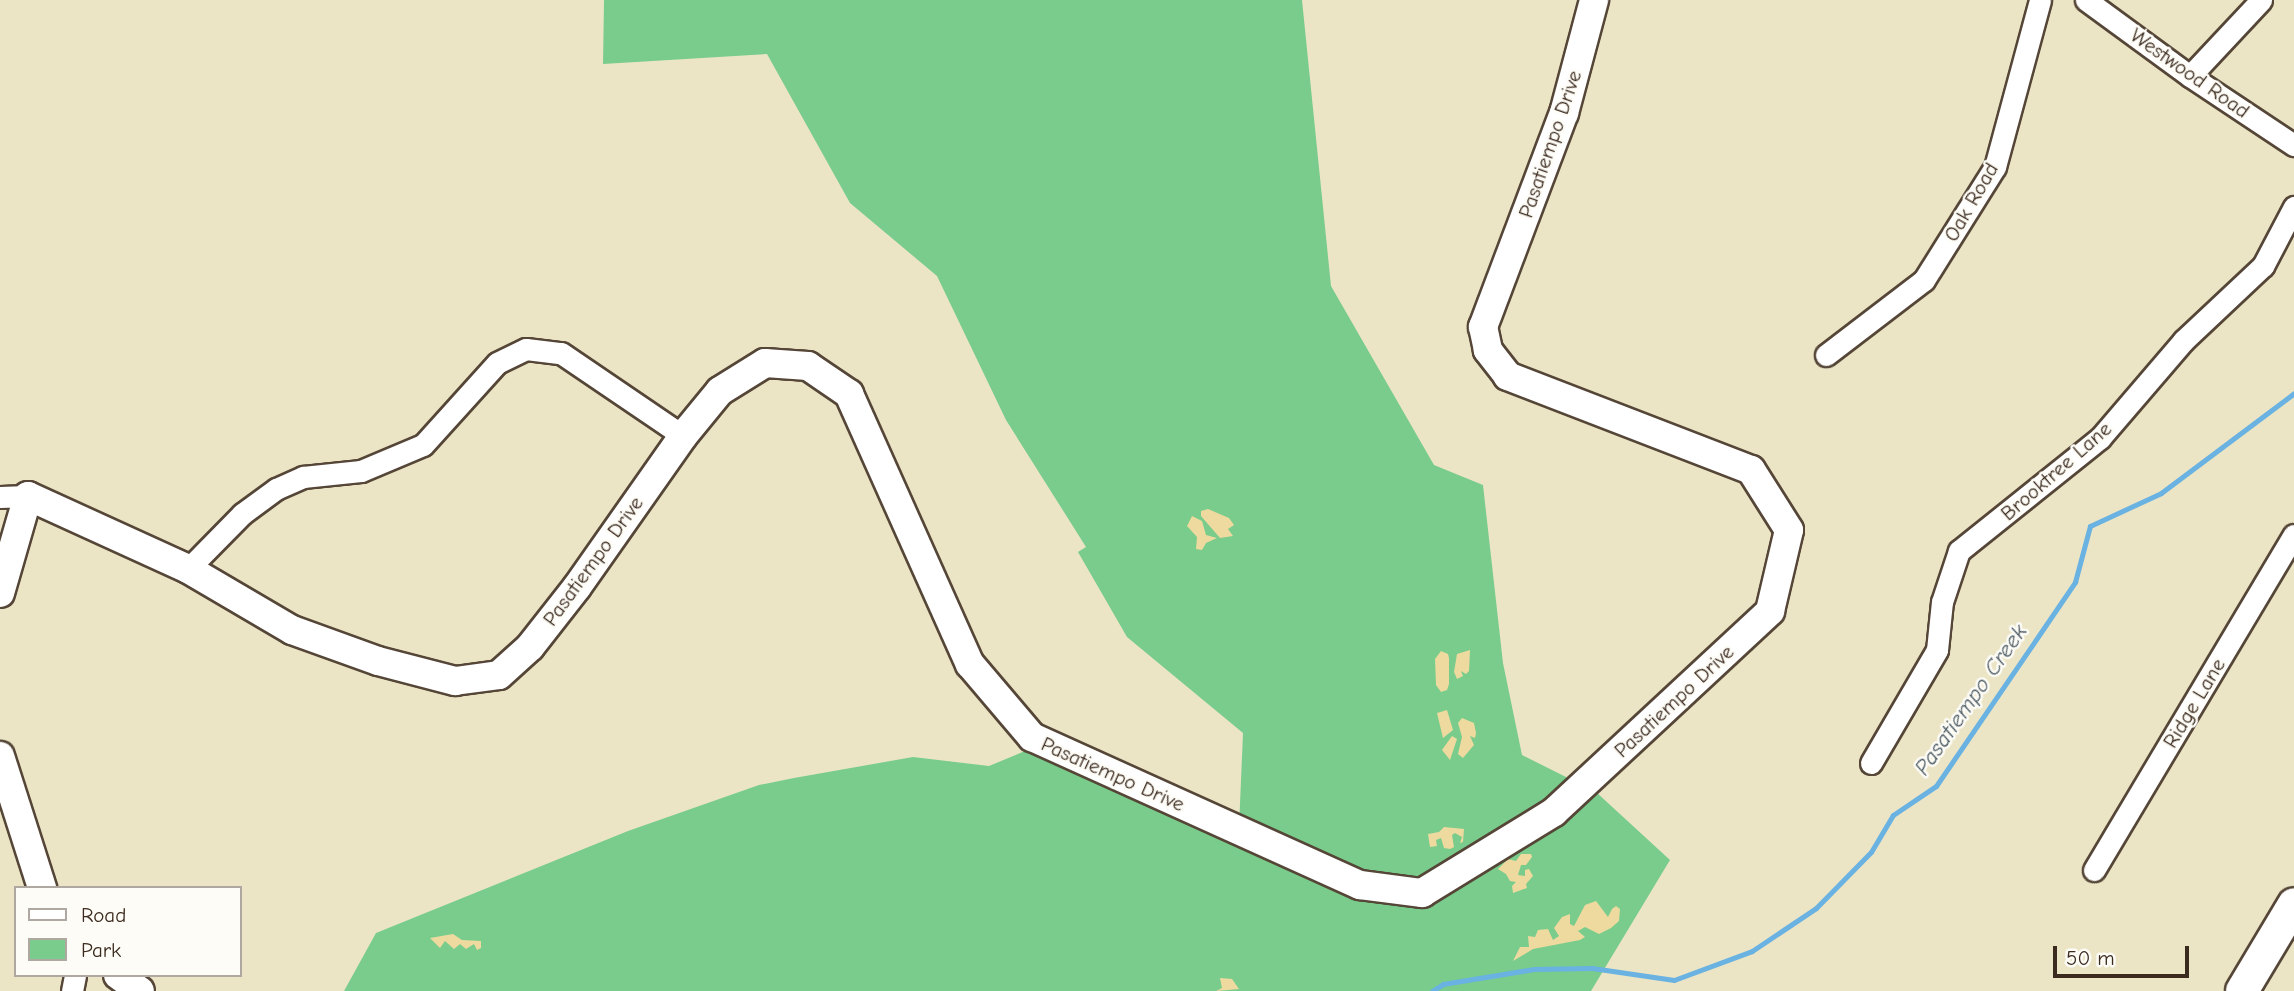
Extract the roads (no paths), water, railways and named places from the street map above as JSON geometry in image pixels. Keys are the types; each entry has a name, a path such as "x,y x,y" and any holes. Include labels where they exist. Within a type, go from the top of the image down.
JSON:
{"main road":[{"path":"2242,991 2294,904"}],"street":[{"name":"Pasatiempo Drive","path":"28,496 188,569 292,630 378,661 455,681 499,675 530,646 577,587 683,436 720,391 765,363 808,366 849,394 970,664 1031,737 1360,885 1422,893 1554,811 1770,611 1790,530 1751,470 1508,376 1488,350 1483,327 1564,113 1594,0"},
{"name":"Oak Road","path":"1826,355 1924,281 1995,167 2040,0"},
{"name":"Westwood Road","path":"2086,0 2190,76 2294,145"},
{"path":"2190,76 2261,0"},
{"name":"Brooktree Lane","path":"1871,762 1937,650 1942,602 1959,551 2100,438 2183,341 2263,266 2294,207"},
{"path":"188,569 242,514 276,489 303,477 361,471 423,445 497,363 526,349 561,353 683,436"},
{"path":"0,497 28,496 0,593"},
{"name":"Ridge Lane","path":"2094,870 2294,535"},
{"path":"0,756 41,886"},
{"path":"121,977 140,991"}],"waterway":[{"name":"Pasatiempo Creek","path":"1432,991 1443,984 1534,969 1592,968 1674,980 1752,951 1816,908 1871,852 1893,815 1936,786 2075,582 2090,526 2161,493 2294,393"}]}
